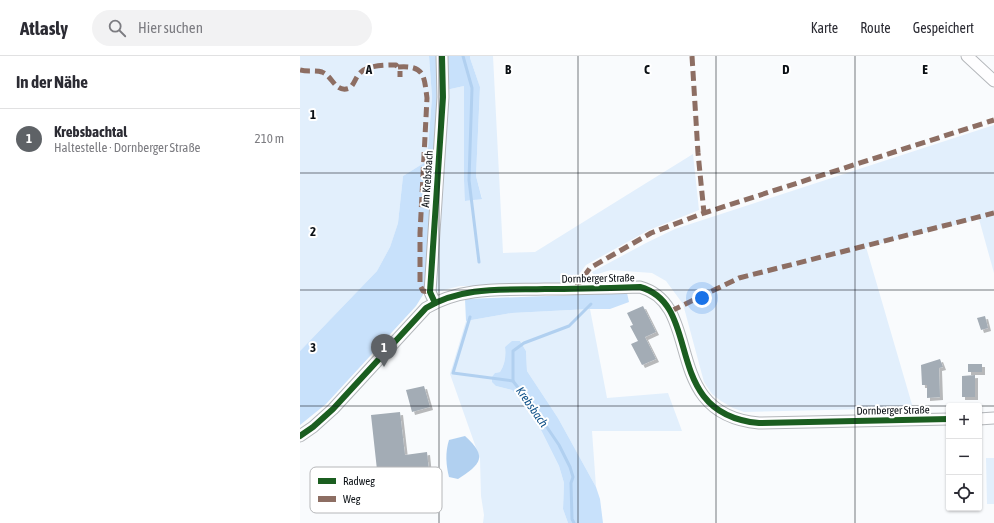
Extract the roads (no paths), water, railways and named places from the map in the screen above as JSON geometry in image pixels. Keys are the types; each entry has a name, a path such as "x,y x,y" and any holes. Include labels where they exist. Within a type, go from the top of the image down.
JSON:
{"street":[{"name":"Am Krebsbach","path":"435,303 430,292 443,97 442,56"},
{"path":"967,56 994,81"},
{"name":"Dornberger Straße","path":"300,436 314,427 333,409 426,308 444,298 466,292 492,290 647,289 654,293 669,308 698,389 710,403 724,414 737,419 759,423 946,419"},
{"path":"982,419 994,418"}],"waterway":[{"name":"Krebsbach","path":"463,56 472,88 469,180 479,262"},
{"path":"513,381 513,351 524,343 569,326 591,304"},
{"name":"Krebsbach","path":"470,317 453,373 513,381 559,445 570,467 573,477 571,483 572,519 574,523"}],"place":[{"name":"Krebsbachtal","path":"384,367"}]}
